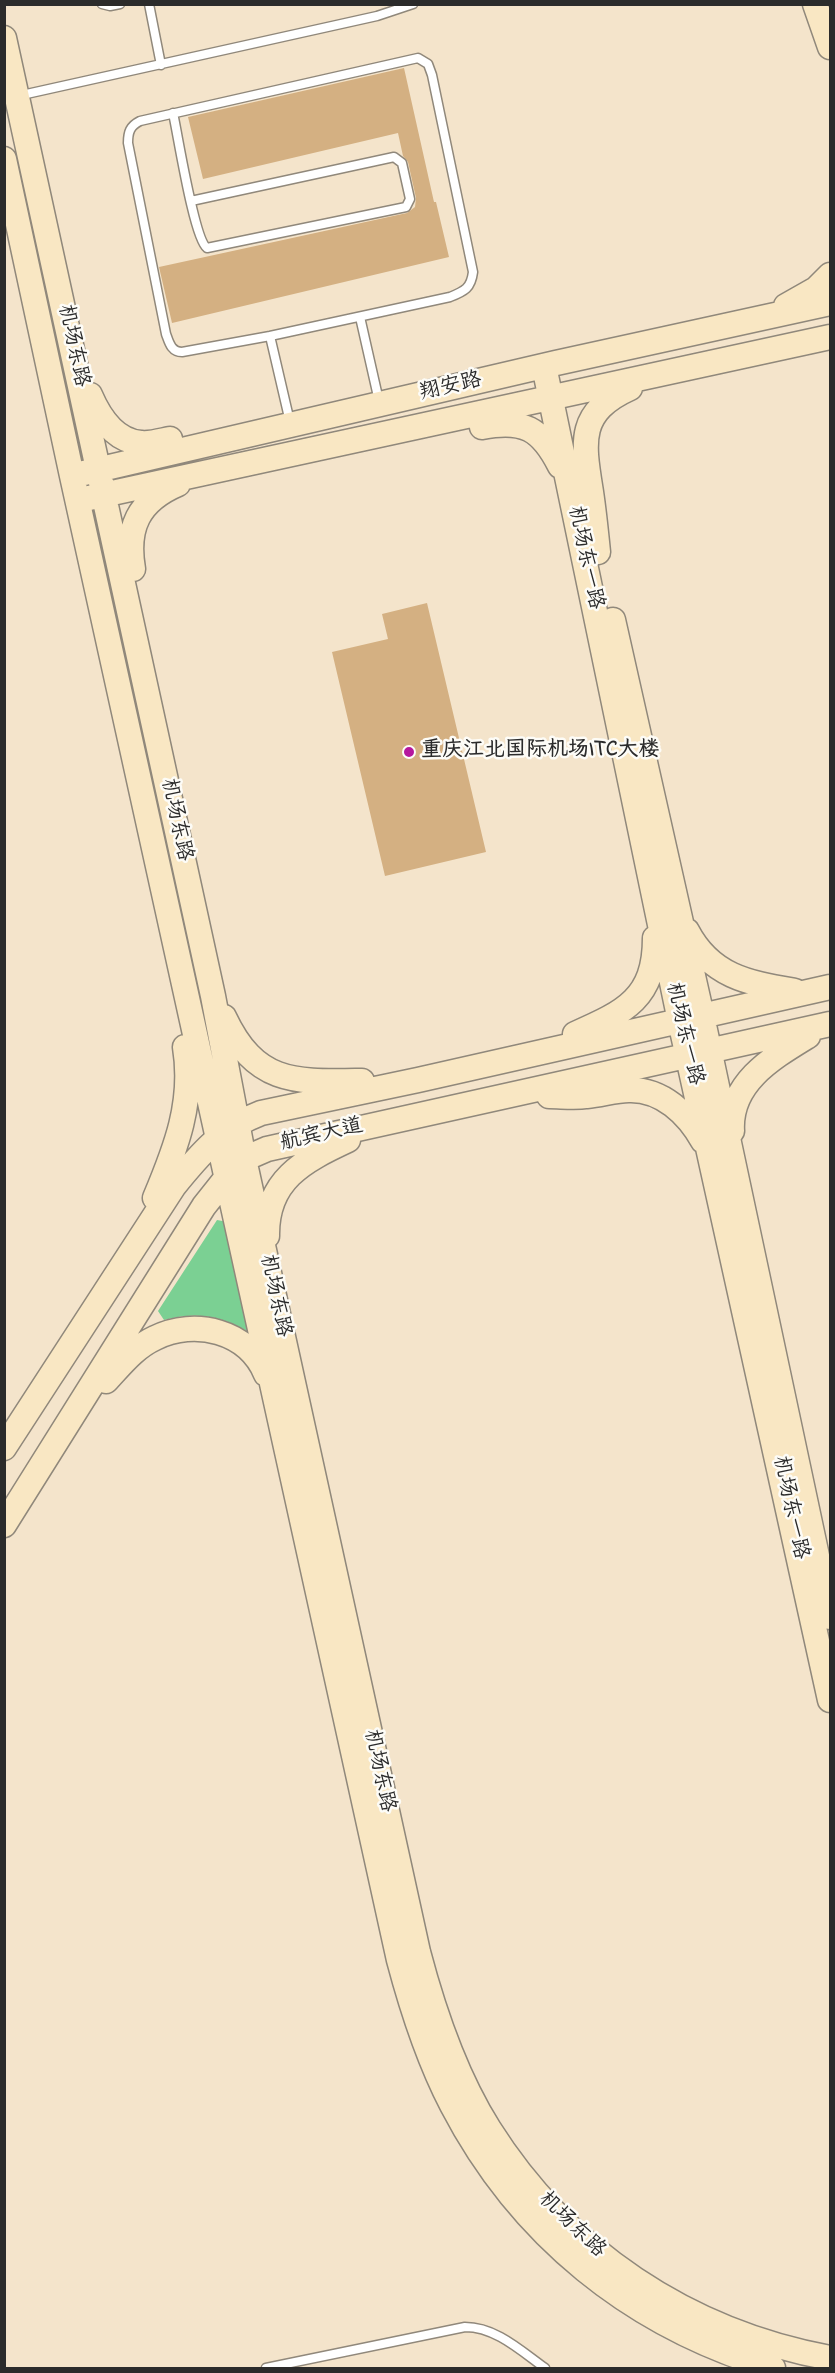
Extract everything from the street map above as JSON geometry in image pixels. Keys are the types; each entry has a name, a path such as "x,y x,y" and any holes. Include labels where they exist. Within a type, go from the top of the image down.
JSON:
{"street":[{"path":"815,4 831,47"},
{"name":"机场东路","path":"4,38 11,97 75,361 213,996 228,1130 276,1398 399,1960 422,2036 452,2105 492,2169 551,2241 611,2292 666,2326 725,2352 773,2368"},
{"name":"机场东路","path":"4,159 181,970 228,1130"},
{"path":"760,318 799,300 831,275"},
{"name":"翔安路","path":"72,476 550,365 831,303"},
{"name":"翔安路","path":"78,501 831,337"},
{"path":"75,361 100,416 119,435 130,441 152,443 228,428 280,428"},
{"name":"机场东一路","path":"550,365 598,552 679,916 691,1019 725,1174 831,1617"},
{"path":"598,552 585,452 586,431 590,421 602,405 626,389 658,375"},
{"name":"机场东一路","path":"557,397 569,485 655,900 691,1019"},
{"path":"396,431 451,433 499,423 523,426 534,432 553,452 569,485"},
{"path":"138,649 138,595 130,548 131,534 145,508 158,495 202,474"},
{"path":"529,1055 604,1022 636,999 647,982 655,958 655,900"},
{"path":"679,916 703,955 716,966 747,982 807,993"},
{"path":"135,1247 184,1120 189,1066 182,1026 181,970"},
{"name":"航宾大道","path":"4,1448 174,1186 228,1130 261,1113 831,987"},
{"path":"213,996 231,1033 241,1046 258,1063 278,1075 303,1082 418,1080"},
{"path":"725,1174 731,1120 738,1097 746,1084 770,1059 828,1024"},
{"name":"航宾大道","path":"235,1167 267,1149 828,1024"},
{"path":"360,1128 332,1124 328,1118 329,1110 336,1105 418,1080"},
{"path":"504,1096 586,1096 626,1090 653,1094 666,1100 694,1126 725,1174"},
{"path":"268,1269 269,1210 276,1192 287,1177 314,1157 392,1120"},
{"path":"4,1525 204,1206 235,1167"},
{"name":"机场东路","path":"235,1167 268,1269 418,1952 443,2032 473,2100 504,2152 537,2195 567,2227 623,2273 678,2306 724,2327 789,2349 831,2358"},
{"name":"机场东一路","path":"725,1174 829,1689"},
{"path":"70,1420 139,1348 154,1338 184,1329 216,1331 244,1345 263,1368 276,1398"}],"lane":[{"path":"102,4 110,6 120,4"},
{"path":"149,4 161,65"},
{"path":"11,97 377,16 413,4"},
{"path":"412,58 418,58 428,64 473,272 471,284 464,292 450,297 360,317 182,352 175,350 168,341 128,137 132,125 173,113 412,58"},
{"path":"173,113 191,201 201,242 207,248 406,207 410,199 402,163 394,158 191,201"},
{"path":"360,317 380,404"},
{"path":"270,336 280,428"},
{"path":"266,2368 465,2327 478,2327 490,2331 545,2368"}],"green space":[{"path":"217,1220 228,1222 250,1329 247,1331 227,1321 207,1316 186,1316 164,1320 158,1311"}],"building":[{"path":"404,68 434,202 436,202 449,257 172,323 159,267 407,213 415,207 416,198 408,162 403,156 398,133 203,179 188,117"},
{"name":"重庆江北国际机场ITC大楼","path":"427,603 486,852 385,876 332,652 388,639 382,614"}],"place":[{"name":"重庆江北国际机场ITC大楼","path":"409,752"}]}
